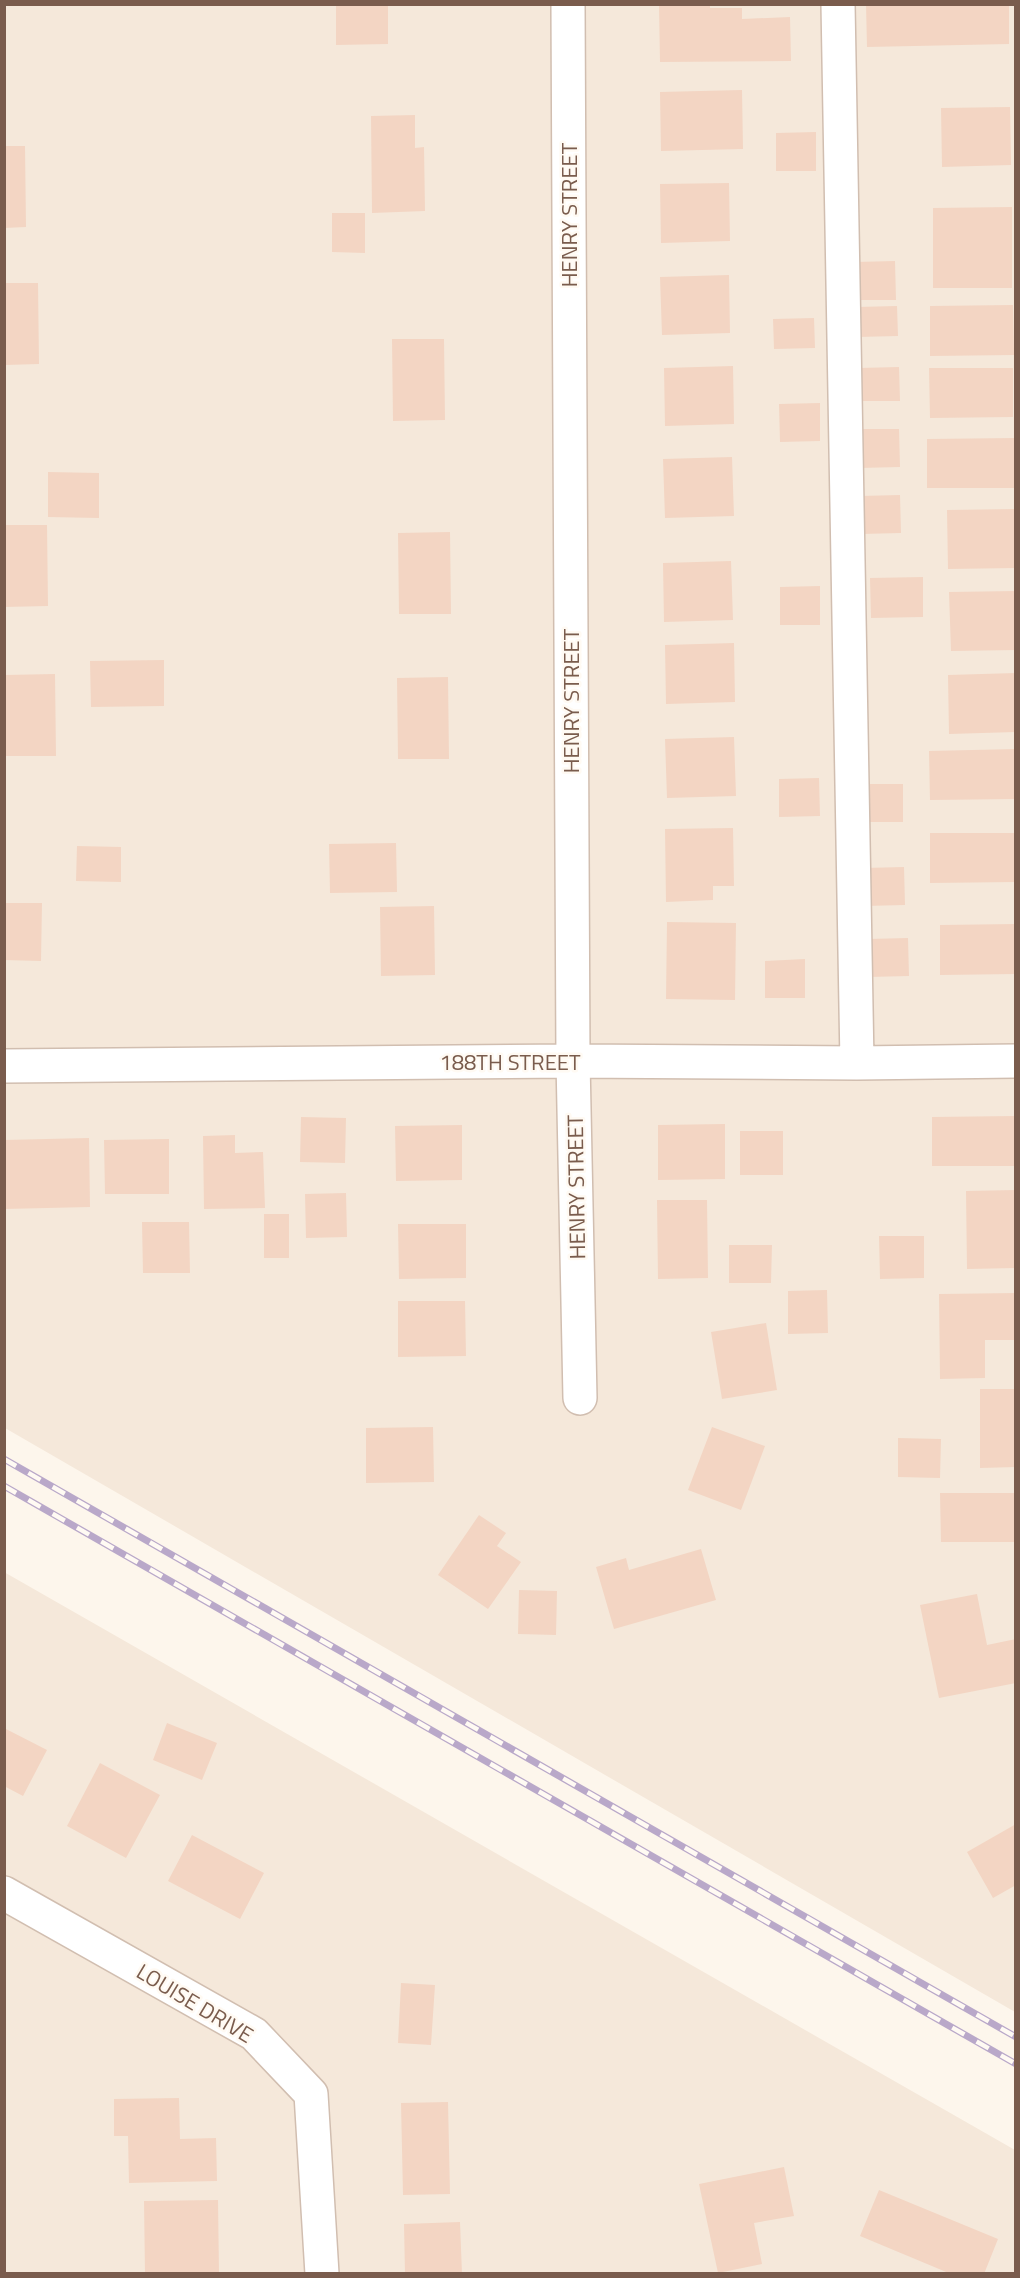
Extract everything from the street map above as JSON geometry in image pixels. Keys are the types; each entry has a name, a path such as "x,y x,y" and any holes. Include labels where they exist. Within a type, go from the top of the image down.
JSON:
{"street":[{"name":"HENRY STREET","path":"568,4 573,1061 580,1398"},
{"path":"838,4 857,1064"},
{"name":"188TH STREET","path":"4,1066 573,1061 857,1064 1016,1061"},
{"name":"LOUISE DRIVE","path":"4,1893 254,2034 311,2094 322,2274"}],"shaded area":[{"path":"5,5 1015,5 1015,2012 5,1428"},
{"path":"4,1572 1015,2150 1015,2273 5,2273"}],"building":[{"path":"336,4 388,4 388,44 336,45"},
{"path":"659,4 710,4 710,8 742,8 742,19 790,17 791,61 660,62"},
{"path":"866,4 1009,4 1009,44 867,47"},
{"path":"742,90 743,149 661,151 660,92"},
{"path":"1010,107 1011,165 942,167 941,108"},
{"path":"415,115 415,148 424,147 425,211 372,213 371,116"},
{"path":"816,132 816,171 776,171 776,133"},
{"path":"4,146 25,146 26,227 4,228"},
{"path":"729,183 730,241 661,243 660,184"},
{"path":"1012,207 1012,288 933,288 933,208"},
{"path":"332,213 365,213 365,253 332,252"},
{"path":"895,261 896,300 856,300 855,262"},
{"path":"729,275 730,333 662,335 660,277"},
{"path":"5,283 38,283 39,364 5,365"},
{"path":"1013,305 1014,355 930,356 930,306"},
{"path":"897,306 898,336 857,337 857,307"},
{"path":"814,318 815,348 774,349 773,319"},
{"path":"392,339 444,339 445,420 393,421"},
{"path":"733,366 734,424 665,426 664,368"},
{"path":"899,367 900,401 860,401 859,368"},
{"path":"929,368 1013,368 1013,417 930,418"},
{"path":"820,403 820,441 780,442 779,404"},
{"path":"858,429 899,429 900,467 859,468"},
{"path":"1015,438 1016,488 927,488 927,439"},
{"path":"732,457 734,516 665,518 663,459"},
{"path":"48,472 99,473 99,518 48,517"},
{"path":"900,495 901,533 861,534 860,496"},
{"path":"1016,509 1016,568 948,569 947,510"},
{"path":"4,525 47,525 48,606 4,607"},
{"path":"450,532 451,614 399,614 398,533"},
{"path":"731,561 733,620 664,622 663,563"},
{"path":"923,577 923,617 871,618 870,578"},
{"path":"820,586 820,625 780,625 780,587"},
{"path":"1016,591 1016,650 951,651 949,592"},
{"path":"734,643 735,702 666,704 665,645"},
{"path":"164,660 164,706 91,707 90,661"},
{"path":"1016,673 1016,732 949,734 948,675"},
{"path":"55,674 56,756 5,756 5,675"},
{"path":"448,677 449,759 398,759 397,678"},
{"path":"734,737 736,796 667,798 665,739"},
{"path":"1016,749 1016,799 930,800 929,751"},
{"path":"819,778 820,816 779,817 779,779"},
{"path":"863,784 903,784 903,822 863,822"},
{"path":"733,828 734,886 713,886 713,900 666,902 665,829"},
{"path":"930,833 1016,833 1016,882 930,883"},
{"path":"396,843 397,892 330,893 329,844"},
{"path":"77,846 121,847 121,882 76,881"},
{"path":"904,867 905,905 864,906 864,868"},
{"path":"4,903 42,903 41,961 4,960"},
{"path":"434,906 435,975 381,976 380,907"},
{"path":"667,922 736,923 735,1000 666,999"},
{"path":"1016,924 1016,974 940,975 940,925"},
{"path":"908,938 909,976 868,977 868,939"},
{"path":"805,959 805,998 765,998 765,961"},
{"path":"1016,1116 1016,1166 932,1166 932,1117"},
{"path":"301,1117 346,1118 345,1163 300,1162"},
{"path":"725,1124 725,1179 658,1180 658,1125"},
{"path":"462,1125 462,1180 396,1181 395,1126"},
{"path":"740,1131 783,1131 783,1175 740,1175"},
{"path":"235,1135 235,1153 263,1152 265,1208 204,1209 203,1136"},
{"path":"89,1138 90,1207 4,1209 4,1140"},
{"path":"169,1139 169,1194 105,1194 104,1140"},
{"path":"1016,1190 1016,1268 967,1269 966,1191"},
{"path":"346,1193 347,1237 306,1238 305,1194"},
{"path":"657,1200 707,1200 708,1278 658,1279"},
{"path":"264,1214 289,1214 289,1258 264,1258"},
{"path":"142,1222 189,1222 190,1273 143,1273"},
{"path":"398,1224 466,1224 466,1278 399,1279"},
{"path":"879,1236 924,1236 924,1278 880,1279"},
{"path":"729,1245 772,1245 771,1283 729,1283"},
{"path":"827,1290 828,1333 788,1334 788,1291"},
{"path":"1016,1293 1016,1340 985,1340 985,1378 940,1379 939,1294"},
{"path":"398,1301 465,1301 466,1356 398,1357"},
{"path":"766,1323 777,1390 722,1399 711,1332"},
{"path":"980,1389 1016,1389 1016,1467 980,1468"},
{"path":"433,1427 434,1482 366,1483 366,1428"},
{"path":"712,1427 765,1446 741,1510 688,1490"},
{"path":"898,1438 941,1439 940,1478 898,1477"},
{"path":"940,1493 1016,1493 1016,1542 941,1542"},
{"path":"479,1515 506,1533 497,1546 521,1562 488,1609 438,1575"},
{"path":"701,1549 716,1600 614,1629 596,1567 626,1558 629,1570"},
{"path":"519,1590 557,1591 556,1635 518,1634"},
{"path":"977,1594 987,1645 1016,1639 1016,1683 939,1698 920,1605"},
{"path":"167,1723 217,1743 202,1780 153,1760"},
{"path":"4,1728 47,1750 23,1796 4,1786"},
{"path":"100,1763 160,1795 126,1858 67,1826"},
{"path":"1016,1824 1016,1885 993,1898 967,1852"},
{"path":"192,1835 264,1873 240,1919 168,1881"},
{"path":"401,1983 435,1985 431,2045 398,2043"},
{"path":"179,2098 180,2139 216,2138 217,2181 129,2183 128,2136 114,2136 114,2099"},
{"path":"448,2102 450,2194 403,2195 401,2103"},
{"path":"784,2167 794,2216 754,2223 762,2264 718,2273 699,2184"},
{"path":"879,2190 998,2239 984,2274 951,2274 860,2236"},
{"path":"218,2200 219,2274 145,2274 144,2201"},
{"path":"460,2222 462,2274 405,2274 404,2224"}],"railway":[{"path":"4,1459 1016,2037"},
{"path":"4,1486 1016,2064"}]}
